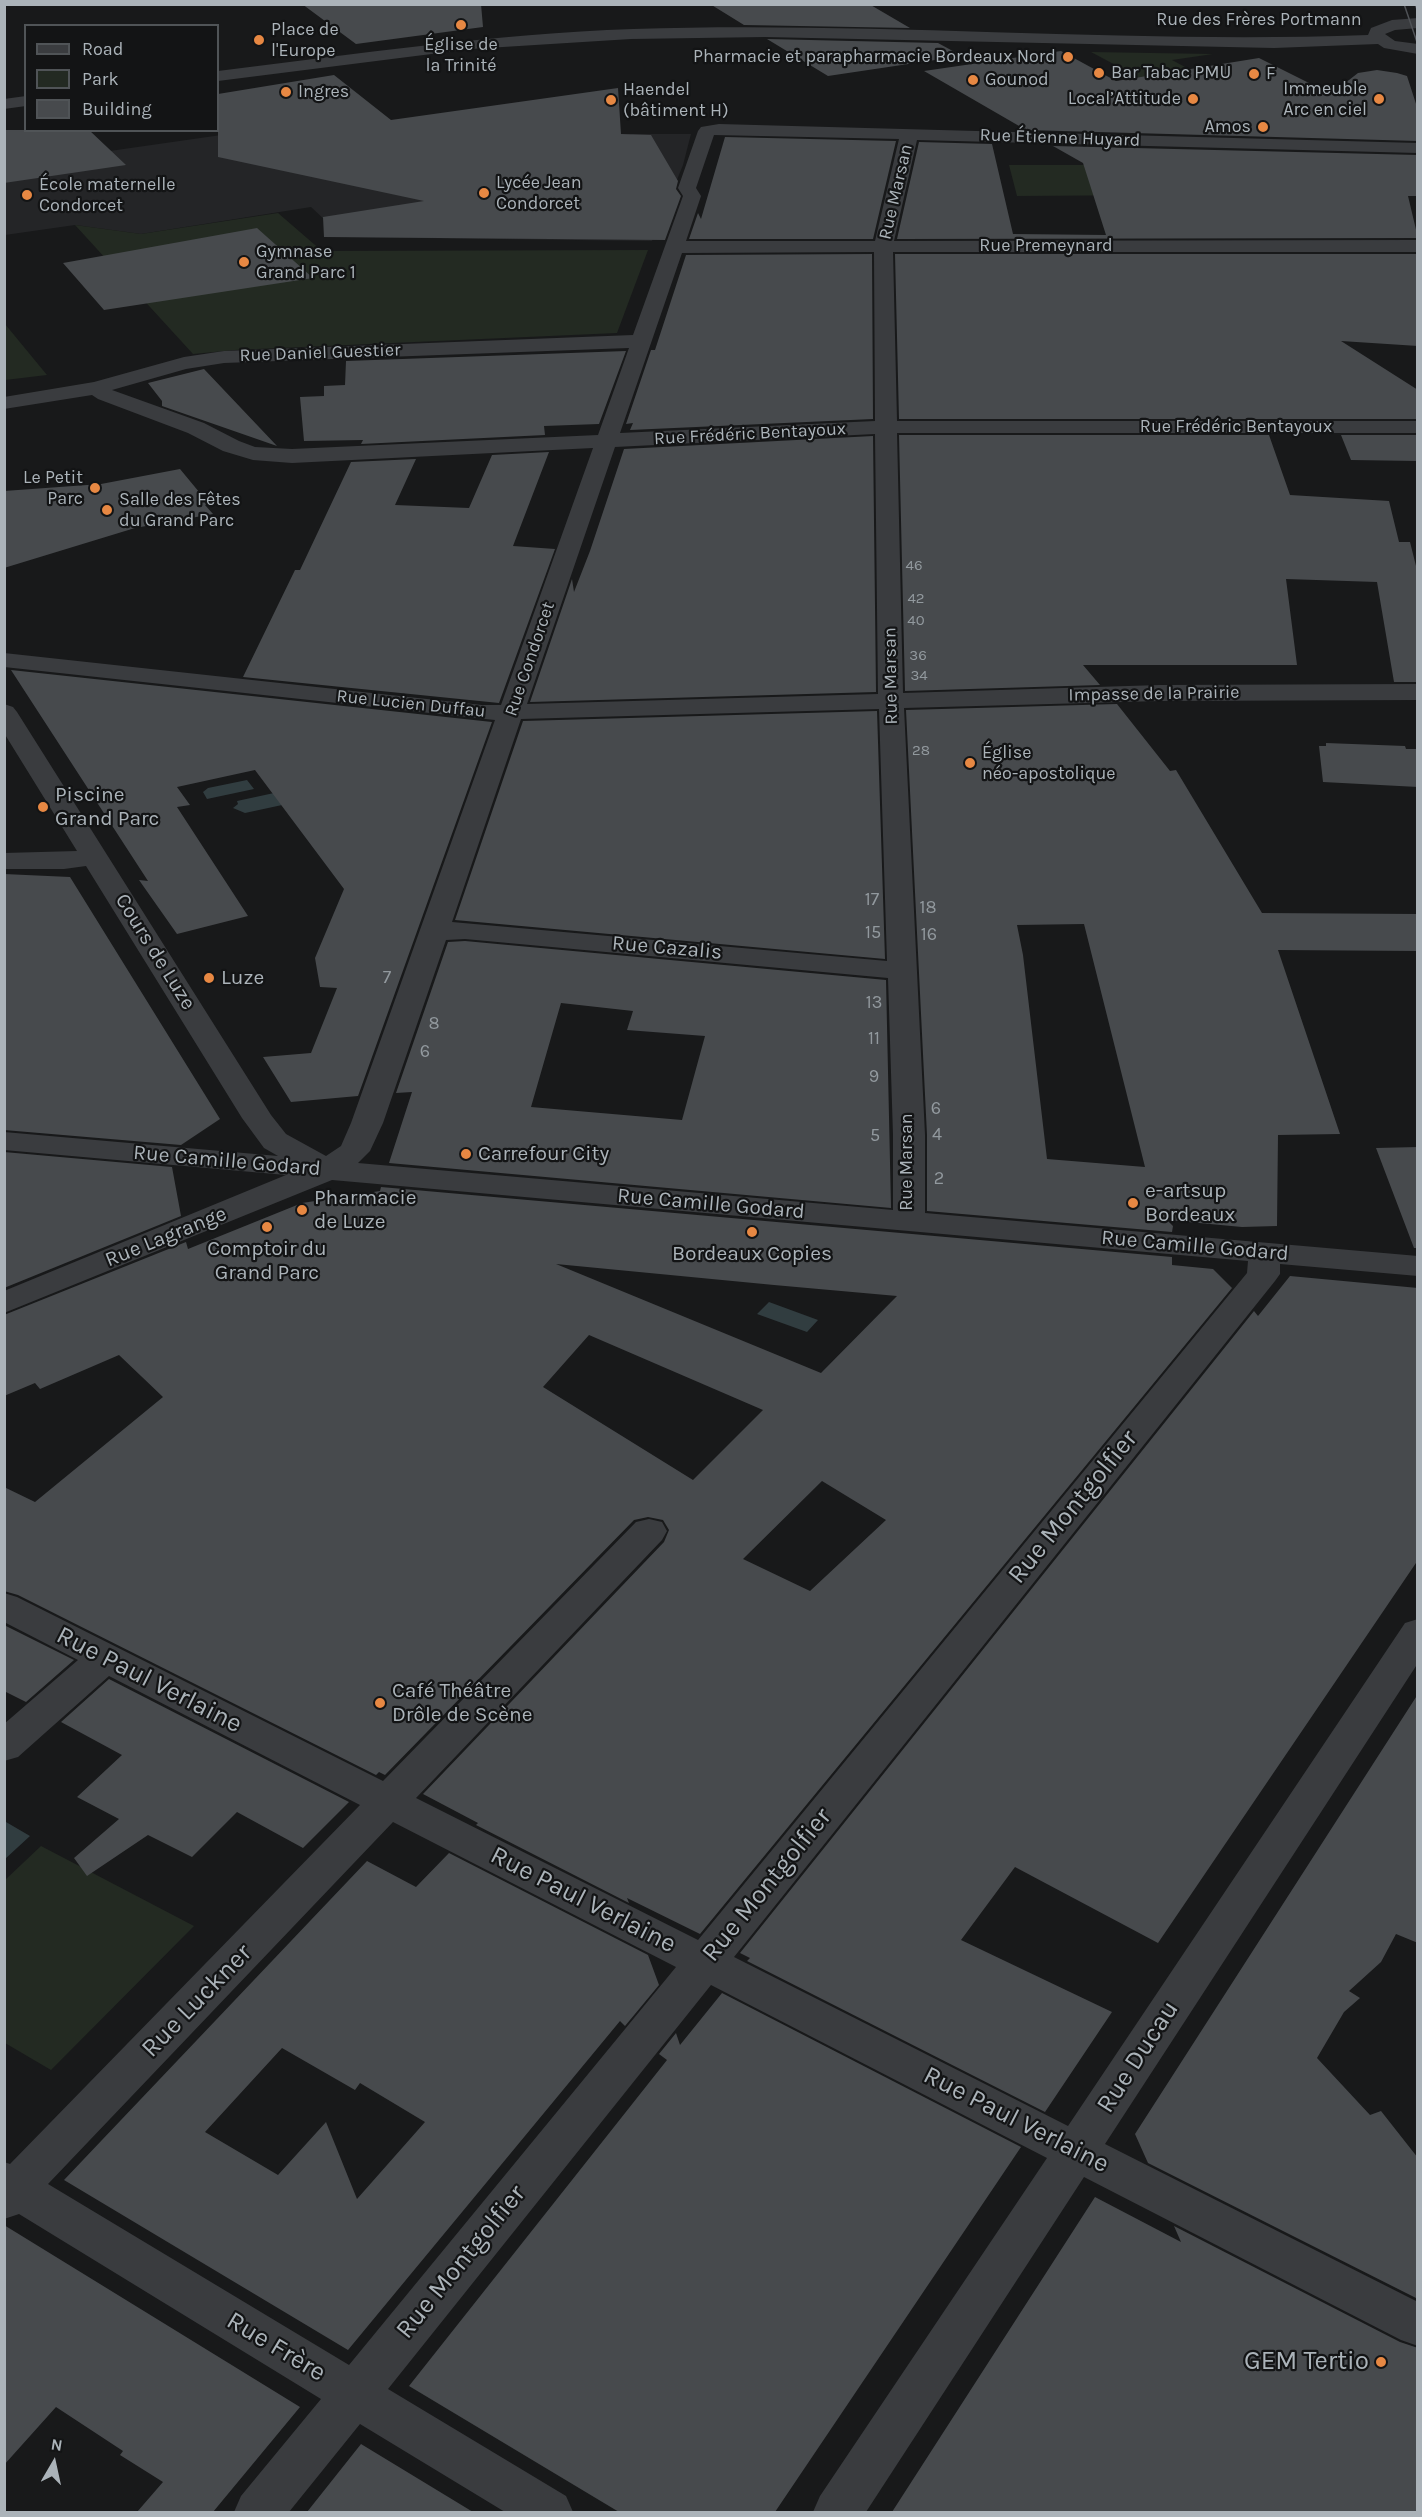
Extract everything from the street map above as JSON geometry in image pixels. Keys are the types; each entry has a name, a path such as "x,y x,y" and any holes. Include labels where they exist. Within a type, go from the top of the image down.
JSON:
{"street":[{"path":"1386,4 1392,25"},
{"path":"1378,39 1377,31 1392,25 1418,23"},
{"name":"Rue des Frères Portmann","path":"219,76 471,44 687,32 1274,43 1378,39 1390,45 1418,50"},
{"path":"4,104 24,101"},
{"name":"Rue Étienne Huyard","path":"705,136 710,129 719,129 1418,147"},
{"name":"Rue Marsan","path":"907,1221 910,1204 909,1135 891,701 883,247 909,134"},
{"name":"Rue Condorcet","path":"327,1170 354,1151 367,1123 692,196 687,188 705,136"},
{"name":"Rue Premeynard","path":"674,247 1418,246"},
{"name":"Rue Daniel Guestier","path":"4,403 96,388 184,363 224,357 641,341"},
{"name":"Rue Frédéric Bentayoux","path":"96,388 105,395 196,428 231,446 268,455 885,427 1418,427"},
{"name":"Rue Lucien Duffau","path":"4,660 482,713 891,701"},
{"name":"Impasse de la Prairie","path":"891,701 1160,693 1418,692"},
{"name":"Cours de Luze","path":"4,712 275,1141 327,1170"},
{"path":"4,861 64,861 94,856"},
{"name":"Rue Cazalis","path":"434,932 465,930 901,971"},
{"name":"Rue Camille Godard","path":"4,1141 1418,1266"},
{"name":"Rue Lagrange","path":"4,1303 327,1170"},
{"name":"Rue Montgolfier","path":"259,2512 1263,1274 1265,1252"},
{"name":"Rue Luckner","path":"8,2190 390,1802 649,1531"},
{"name":"Rue Paul Verlaine","path":"4,1606 1418,2325"},
{"name":"Rue Ducau","path":"838,2512 1418,1632"},
{"path":"4,1747 106,1658"},
{"name":"Rue Frère","path":"8,2190 354,2394 548,2512"}],"shaded area":[{"path":"305,123 361,174 632,134 691,134 683,165 652,241 343,237 311,207 141,234 75,225 5,235 5,166"},
{"path":"247,780 254,789 207,799 203,792 208,788"},
{"path":"288,790 296,802 245,813 233,808 238,804 237,801"},
{"path":"769,1302 818,1320 807,1332 757,1314"},
{"path":"4,1823 30,1836 5,1859"}],"green space":[{"path":"1091,52 1213,54 1172,60 1202,76 1151,84"},
{"path":"1009,165 1152,165 1164,195 1017,196"},
{"path":"278,213 322,251 648,250 617,333 235,350 193,354 75,225 141,234"},
{"path":"5,324 47,375 5,380"},
{"path":"41,1846 194,1926 51,2070 5,2043 5,1880"}],"building":[{"name":"Église de la Trinité","path":"302,4 481,4 483,27 356,44"},
{"path":"710,4 869,4 910,28 744,25"},
{"path":"767,39 938,43 962,56 828,76"},
{"path":"1061,51 1116,81 1259,58 1331,94 1358,73 1377,70 1397,73 1407,76 1418,110 1418,141 1026,130 924,71"},
{"path":"334,75 391,120 618,88 621,134 651,135 678,181 676,189 681,196 665,240 324,237 323,217 424,201 218,157 219,94"},
{"path":"4,130 91,132 126,165 4,183"},
{"path":"725,137 896,141 873,239 689,239 698,213 701,219"},
{"path":"919,142 992,144 1013,234 1106,235 1083,163 1053,146 1418,155 1418,196 1408,196 1418,238 897,239"},
{"path":"257,228 313,278 104,310 63,263"},
{"path":"872,254 873,419 630,430 633,423 626,424 651,350 655,350 686,255"},
{"path":"895,254 1418,254 1418,346 1341,341 1418,390 1418,419 899,419"},
{"path":"626,351 599,424 544,426 545,435 361,444 363,440 304,441 300,397 324,396 324,386 345,385 346,361"},
{"path":"204,369 277,446 162,406 162,401 148,383"},
{"path":"899,435 1269,435 1290,495 1389,501 1399,542 1410,542 1418,574 1418,682 1394,682 1377,582 1286,579 1297,665 1083,665 1100,685 905,691"},
{"path":"1341,435 1418,435 1418,461 1351,460"},
{"path":"873,436 876,692 530,702 572,579 574,592 590,551 624,449"},
{"path":"549,452 513,546 555,549 499,703 243,677 295,570 300,570 351,462 416,459 395,505 469,508 492,455"},
{"name":"Salle des Fêtes du Grand Parc","path":"180,469 209,504 205,505 213,514 135,528 4,568 4,491 101,484"},
{"path":"11,670 492,722 358,1096 291,1102 263,1057 311,1053 337,988 320,987 315,958 344,889 255,770 177,787 190,805 177,807 248,916 177,934 139,880 148,881"},
{"path":"1117,704 1170,771 1176,770 1262,913 1418,914 1418,951 1278,950 1340,1134 1278,1135 1277,1226 1242,1227 1167,1220 1173,1226 1172,1232 927,1211 927,1135 906,710","holes":["1084,924 1145,1167 1047,1159 1023,955 1017,925"]},
{"path":"877,711 885,959 455,920 523,721"},
{"path":"1326,743 1405,746 1406,749 1418,749 1418,787 1323,782 1319,746 1326,746"},
{"path":"4,874 70,877 220,1119 181,1145 4,1130"},
{"path":"465,941 886,980 891,1208 389,1163 412,1092 396,1093 448,942","holes":["561,1003 633,1011 627,1030 705,1036 682,1120 531,1107"]},
{"path":"1418,1147 1418,1248 1414,1248 1376,1148"},
{"path":"4,1152 172,1167 181,1216 4,1288"},
{"path":"381,1187 1172,1257 1172,1265 1213,1269 1232,1288 700,1934 627,1898 629,1903 476,1825 478,1823 423,1794 664,1542 669,1530 663,1520 648,1517 634,1520 385,1775 379,1772 376,1775 18,1595 4,1591 4,1487 35,1502 163,1397 119,1355 40,1389 35,1383 4,1396 4,1315 186,1242 188,1249 302,1203 380,1191","holes":["556,1264 774,1285 897,1296 821,1373","589,1335 763,1410 693,1480 543,1387","822,1481 886,1520 810,1591 743,1559"]},
{"path":"1290,1276 1418,1288 1418,1560 1158,1943 1015,1867 961,1940 1112,2012 1045,2112 747,1961 750,1958 740,1953 1254,1311 1258,1316"},
{"path":"4,1625 74,1660 26,1702 4,1691"},
{"path":"109,1679 349,1802 303,1848 237,1812 192,1857 148,1835 87,1876 74,1858 119,1819 77,1797 122,1755 61,1722"},
{"path":"1418,1694 1418,1943 1396,1934 1381,1962 1349,1991 1360,1998 1344,2012 1317,2058 1370,2115 1381,2111 1418,2158 1418,2299 1148,2163 1135,2134"},
{"path":"449,1853 648,1955 659,1985 625,2026 620,2021 348,2350 64,2180 367,1861 416,1887","holes":["282,2048 355,2090 360,2083 425,2122 357,2199 326,2122 278,2175 205,2132"]},
{"path":"722,1993 1021,2147 775,2512 619,2512 409,2386 667,2060 659,2054 676,2033 680,2045"},
{"path":"1095,2197 1181,2242 1174,2226 1400,2342 1418,2348 1418,2512 892,2512"},
{"path":"4,2225 300,2407 213,2512 137,2512 163,2482 120,2455 123,2451 56,2407 4,2465"},
{"path":"361,2444 473,2512 307,2512"}],"tram line":[{"path":"1404,4 1418,45"},
{"path":"1415,4 1418,12"}],"place":[{"name":"Église de la Trinité","path":"461,25"},
{"name":"Place de l'Europe","path":"259,40"},
{"name":"Pharmacie et parapharmacie Bordeaux Nord","path":"1068,57"},
{"name":"Bar Tabac PMU","path":"1099,73"},
{"name":"F","path":"1254,74"},
{"name":"Gounod","path":"973,80"},
{"name":"Ingres","path":"286,92"},
{"name":"Local’Attitude","path":"1193,99"},
{"name":"Immeuble Arc en ciel","path":"1379,99"},
{"name":"Haendel (bâtiment H)","path":"611,100"},
{"name":"Amos","path":"1263,127"},
{"name":"Lycée Jean Condorcet","path":"484,193"},
{"name":"École maternelle Condorcet","path":"27,195"},
{"name":"Gymnase Grand Parc 1","path":"244,262"},
{"name":"Le Petit Parc","path":"95,488"},
{"name":"Salle des Fêtes du Grand Parc","path":"107,510"},
{"name":"Église néo-apostolique","path":"970,763"},
{"name":"Piscine Grand Parc","path":"43,807"},
{"name":"Luze","path":"209,978"},
{"name":"Carrefour City","path":"466,1154"},
{"name":"e-artsup Bordeaux","path":"1133,1203"},
{"name":"Pharmacie de Luze","path":"302,1210"},
{"name":"Comptoir du Grand Parc","path":"267,1227"},
{"name":"Bordeaux Copies","path":"752,1232"},
{"name":"Café Théâtre Drôle de Scène","path":"380,1703"},
{"name":"GEM Tertio","path":"1381,2362"}]}
